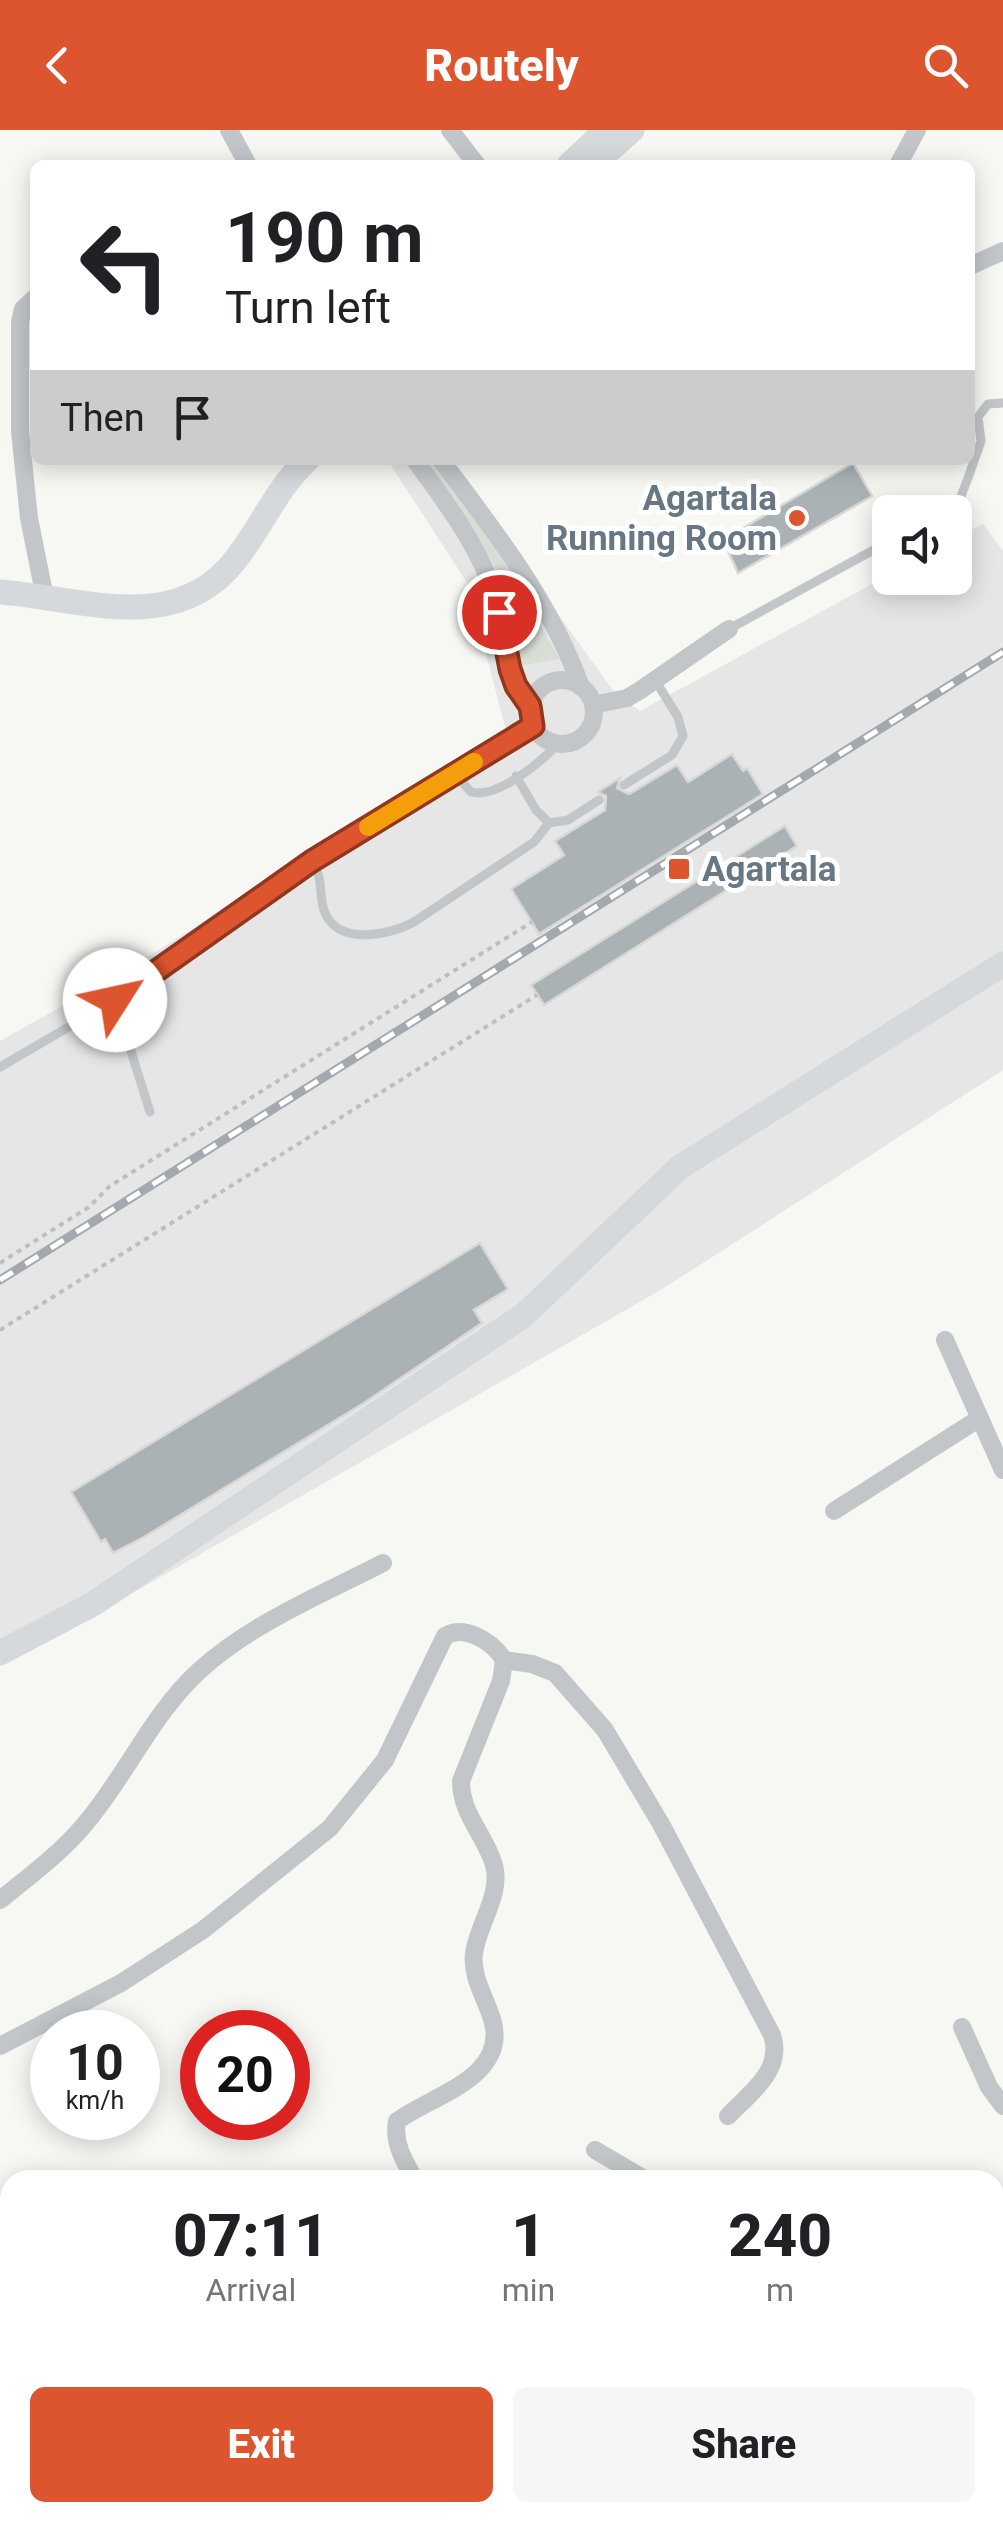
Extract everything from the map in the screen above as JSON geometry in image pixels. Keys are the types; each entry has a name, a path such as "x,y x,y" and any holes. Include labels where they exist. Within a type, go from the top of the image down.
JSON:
{"street":[{"path":"230,130 245,160"},
{"path":"450,130 473,160"},
{"path":"574,160 606,130"},
{"path":"599,160 632,130"},
{"path":"901,160 917,130"},
{"path":"975,264 1003,251"},
{"path":"30,303 23,309 20,322 20,431 45,598"},
{"path":"0,592 86,606 132,608 178,601 200,591 235,561 272,500 302,465"},
{"path":"418,465 482,562 499,612 510,669 530,706 533,726 556,744 567,744 591,726 593,705 542,602 445,465"},
{"path":"593,705 627,698 729,629"},
{"path":"530,706 534,696 551,682 561,680 582,687"},
{"path":"0,1654 93,1604 524,1314 680,1167 1003,964"},
{"path":"945,1340 1003,1470"},
{"path":"834,1511 980,1418"},
{"path":"0,1900 56,1854 87,1822 154,1724 198,1671 263,1626 382,1564"},
{"path":"0,2046 121,1983 203,1930 330,1828 385,1760 448,1633 468,1632 496,1648 504,1660 500,1681 461,1781 461,1797 470,1821 490,1852 496,1871 495,1888 474,1953 474,1970 495,2032 490,2052 470,2081 397,2120 394,2133 410,2170"},
{"path":"504,1660 556,1673 604,1730 661,1824 772,2035 776,2048 772,2068 728,2116"},
{"path":"962,2027 982,2074 1003,2106"},
{"path":"595,2150 629,2170"}],"lane":[{"path":"975,458 981,441 978,417 988,404 1003,404"},
{"path":"961,495 973,465"},
{"path":"729,629 872,551"},
{"path":"624,785 672,754 683,736 678,717 655,680"},
{"path":"0,1067 115,1000 312,861 533,726"},
{"path":"455,774 463,786 480,794 539,762 556,744"},
{"path":"516,776 536,810 550,823"},
{"path":"312,861 322,880 325,914 332,924 350,932 386,934 414,922 534,842 550,823 568,820 600,800"},
{"path":"115,1000 150,1112"}],"path":[{"path":"0,1264 89,1208 110,1186 532,922"},
{"path":"0,1330 537,995"}],"shaded area":[{"path":"391,465 451,465 614,692 640,711 872,584 872,595 972,595 972,530 983,524 1003,551 1003,1070 664,1288 56,1637 0,1654 0,1041 130,968 506,731 468,584"},
{"path":"426,465 436,465 505,562 559,659 518,666 507,596 494,565"}],"building":[{"name":"Agartala Running Room","path":"854,465 872,496 738,573 723,540"},
{"path":"732,754 743,771 747,768 763,794 539,934 511,889 564,855 555,841 605,810 606,796 598,792 620,778 617,788 629,794 677,765 688,782"},
{"path":"785,826 797,846 544,1005 531,985"},
{"path":"480,1243 508,1289 474,1310 482,1323 364,1403 144,1537 113,1553 105,1539 101,1542 71,1492"}],"railway":[{"path":"0,1280 1003,652"}],"slow traffic":[{"path":"368,827 474,762"}],"place":[{"name":"Agartala Running Room","path":"797,518"},
{"name":"Agartala","path":"679,869"}],"route":[{"path":"115,1000 312,861 533,726 530,706 510,669 499,612"}]}
